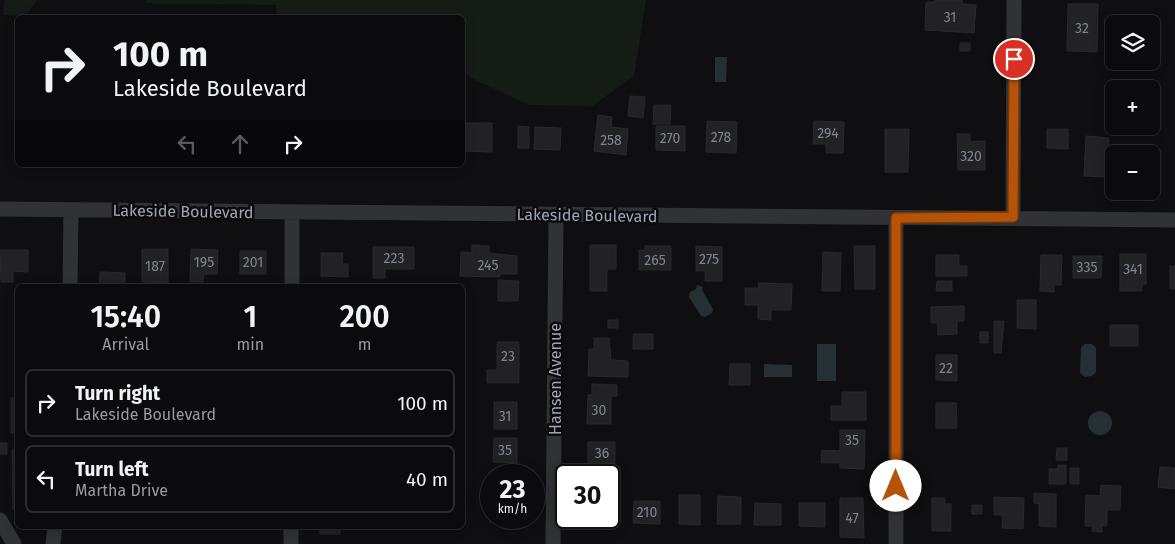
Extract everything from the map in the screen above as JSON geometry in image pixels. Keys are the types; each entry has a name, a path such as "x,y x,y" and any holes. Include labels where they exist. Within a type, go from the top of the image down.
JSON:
{"street":[{"path":"1013,217 1014,0"},
{"name":"Lakeside Boulevard","path":"0,209 1175,220"},
{"path":"70,284 71,210"},
{"path":"292,212 292,284"},
{"name":"Hansen Avenue","path":"553,544 556,215"},
{"path":"896,218 896,544"},
{"path":"0,520 14,544"},
{"path":"52,544 54,529"},
{"path":"291,529 291,544"}],"shaded area":[{"path":"5,0 37,0 27,15 3,15"},
{"path":"146,0 646,0 634,76 592,106 529,105 469,77 465,72 465,15 277,15 276,5 147,3"},
{"path":"715,57 727,57 726,82 715,82"},
{"path":"697,285 703,287 702,290 713,309 712,313 705,317 701,316 689,297 690,292 696,289"},
{"path":"817,344 836,344 836,381 817,381"},
{"path":"1084,344 1092,344 1096,348 1096,372 1092,376 1085,377 1080,373 1081,348"},
{"path":"764,364 792,365 792,377 764,377"},
{"path":"1100,411 1108,415 1112,423 1108,431 1100,435 1092,431 1088,423 1092,415"}],"building":[{"path":"935,0 962,0 962,4 976,5 974,33 925,30 926,2 935,2"},
{"path":"1068,4 1098,4 1097,52 1067,51"},
{"path":"960,43 970,43 970,51 960,51"},
{"path":"630,96 645,97 643,118 628,116"},
{"path":"654,105 671,105 670,124 653,124"},
{"path":"598,115 612,117 611,127 628,129 626,155 594,151"},
{"path":"707,121 737,122 736,153 706,152"},
{"path":"814,121 844,122 843,153 826,153 826,144 813,144"},
{"path":"465,123 492,123 492,152 465,151"},
{"path":"518,126 529,127 529,148 518,148"},
{"path":"656,126 685,126 685,151 656,150"},
{"path":"535,127 561,128 560,150 534,149"},
{"path":"885,129 909,129 908,172 885,172"},
{"path":"1047,129 1068,129 1068,149 1047,148"},
{"path":"957,134 970,134 970,142 985,141 985,170 958,170"},
{"path":"1086,136 1109,138 1109,145 1105,145 1105,177 1084,176"},
{"path":"472,245 489,246 489,253 517,256 517,274 500,274 500,277 460,276 461,252 472,253"},
{"path":"590,245 616,245 616,269 607,269 607,291 590,291"},
{"path":"645,246 671,246 671,270 639,270 639,250 645,250"},
{"path":"696,246 722,247 722,281 705,281 705,271 696,271"},
{"path":"854,246 875,246 875,289 855,289"},
{"path":"373,247 414,247 414,269 385,269 385,278 373,278"},
{"path":"142,249 168,249 168,283 142,282"},
{"path":"191,249 218,250 217,274 204,274 203,282 190,282"},
{"path":"0,250 28,250 28,272 13,271 13,282 1,282"},
{"path":"240,251 266,251 266,274 240,274"},
{"path":"823,252 841,253 840,291 822,291"},
{"path":"321,253 343,253 342,264 348,264 348,277 321,276"},
{"path":"1120,254 1146,254 1146,284 1142,284 1142,291 1120,291"},
{"path":"936,255 959,255 959,266 967,266 967,276 936,276"},
{"path":"1041,255 1062,255 1061,285 1054,285 1054,292 1040,291"},
{"path":"1073,256 1102,256 1101,278 1073,278"},
{"path":"1170,266 1175,266 1175,289 1170,289"},
{"path":"100,272 125,273 125,284 99,284"},
{"path":"498,280 519,281 518,301 498,301"},
{"path":"937,281 952,281 952,291 936,291"},
{"path":"758,283 792,284 791,310 771,310 771,320 758,319 758,305 745,305 745,288 759,288"},
{"path":"1017,300 1036,300 1036,329 1017,328"},
{"path":"964,306 964,321 957,321 957,334 938,335 937,323 931,323 931,307"},
{"path":"608,320 618,320 618,328 608,328"},
{"path":"994,321 1004,321 1001,353 994,353"},
{"path":"1110,325 1138,325 1138,346 1110,346"},
{"path":"980,332 988,332 988,343 980,343"},
{"path":"633,334 653,334 653,349 633,349"},
{"path":"594,338 609,338 611,360 628,361 628,377 588,376 589,349 594,349"},
{"path":"497,342 519,342 519,383 487,383 487,370 497,370"},
{"path":"936,355 957,355 957,381 936,380"},
{"path":"730,364 750,364 750,385 729,385"},
{"path":"592,384 617,385 617,396 611,396 611,424 587,424 588,395 592,395"},
{"path":"842,392 866,392 866,420 831,420 831,406 842,406"},
{"path":"11,398 15,398 15,433 11,433"},
{"path":"494,402 517,402 517,429 494,429"},
{"path":"936,403 956,403 957,428 936,428"},
{"path":"840,430 865,430 864,469 840,468 840,463 821,463 822,450 840,451"},
{"path":"494,438 517,438 517,463 493,462"},
{"path":"588,442 615,442 615,464 588,464"},
{"path":"0,443 7,443 7,454 0,454"},
{"path":"1057,448 1067,448 1067,460 1056,460"},
{"path":"12,449 15,449 15,509 13,509"},
{"path":"1058,465 1066,465 1066,484 1049,484 1049,469 1058,469"},
{"path":"1160,467 1175,468 1175,489 1158,487"},
{"path":"1070,468 1079,468 1079,484 1070,484"},
{"path":"1101,485 1121,486 1120,510 1107,510 1107,526 1102,526 1102,532 1092,531 1093,526 1085,526 1086,495 1100,496"},
{"path":"1034,493 1056,494 1056,527 1039,526 1039,504 1034,503"},
{"path":"679,495 700,495 700,525 679,524"},
{"path":"718,496 741,497 741,524 717,524"},
{"path":"994,497 1024,498 1023,529 1002,528 1003,515 994,515"},
{"path":"840,498 863,498 864,538 840,537"},
{"path":"932,498 945,498 945,504 951,504 951,531 932,531"},
{"path":"634,501 660,501 660,524 633,523"},
{"path":"755,503 781,504 781,525 754,525"},
{"path":"799,503 825,503 825,527 799,526"},
{"path":"972,505 982,505 982,514 972,514"},
{"path":"320,529 340,529 340,534 320,534"}],"route":[{"path":"896,486 896,218 1013,217 1014,59"}]}
